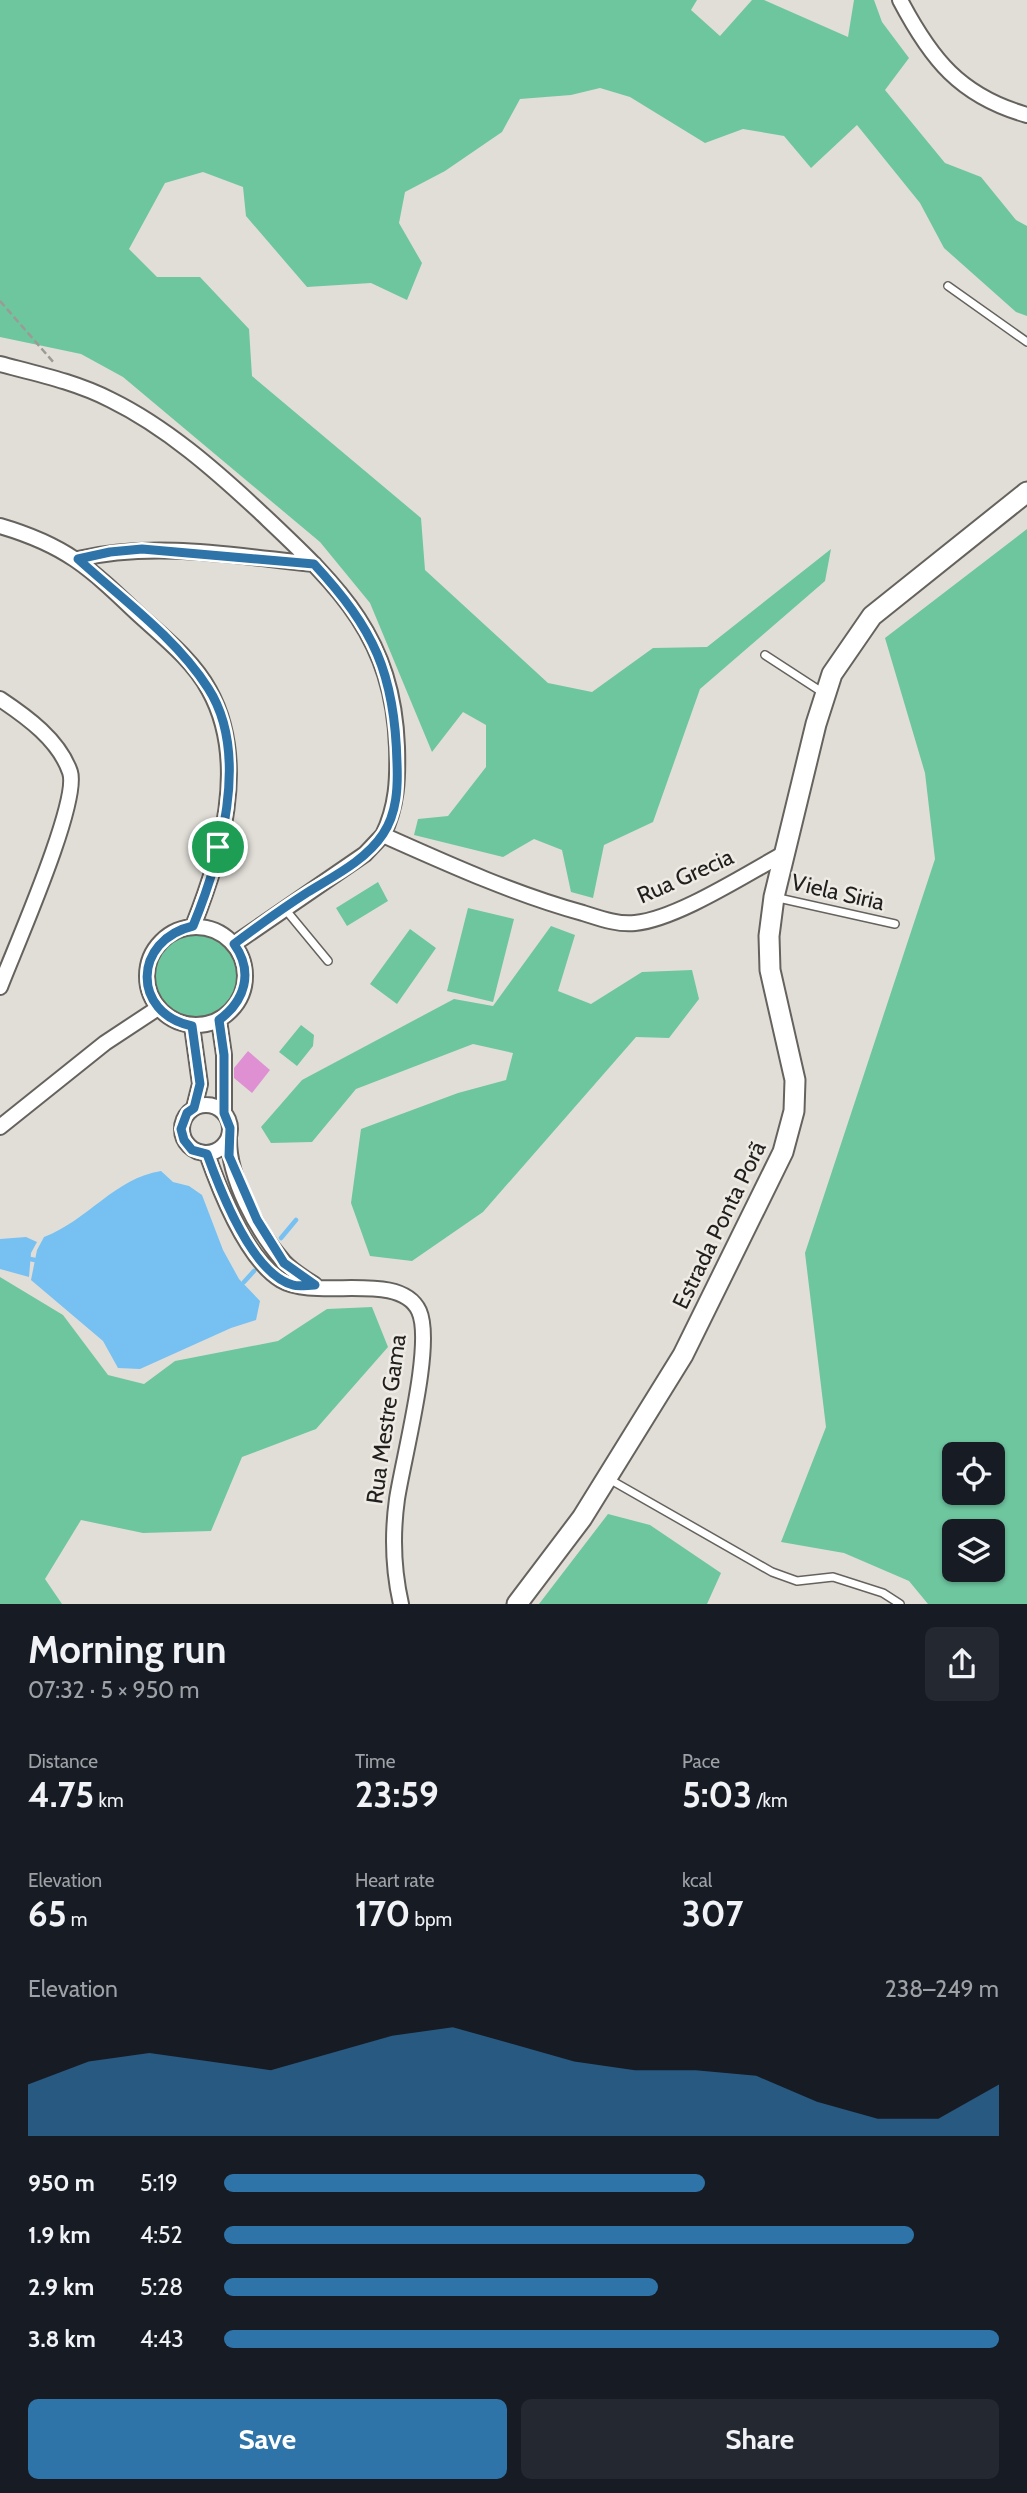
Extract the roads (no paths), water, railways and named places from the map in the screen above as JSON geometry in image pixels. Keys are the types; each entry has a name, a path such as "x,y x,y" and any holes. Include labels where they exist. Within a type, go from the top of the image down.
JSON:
{"main road":[{"name":"Estrada Ponta Porã","path":"517,1604 582,1518 683,1355 783,1152 794,1111 795,1080 770,970 769,936 774,897 832,674 872,616 1027,492"}],"street":[{"path":"900,0 927,48 949,72 977,94 1027,115"},
{"path":"0,364 72,383 113,400 162,430 242,495 314,564 343,595 383,662 393,701 398,776 394,812 383,835 365,854 234,944"},
{"path":"0,526 53,545 78,559 190,663 209,690 219,714 227,746 230,781 207,892 193,926"},
{"path":"78,559 142,549 314,564"},
{"path":"0,699 42,730 62,755 71,775 69,800 60,828 0,987"},
{"name":"Rua Grecia","path":"383,835 520,893 611,921 633,924 680,908 785,853"},
{"path":"193,926 219,932 234,944 245,967 245,983 236,1004 219,1020 192,1026 179,1023 158,1007 150,994 148,964 154,949 165,938 178,930 193,926"},
{"path":"0,1127 105,1043 158,1007"},
{"path":"219,1020 224,1055 224,1113"},
{"path":"192,1026 200,1084 194,1108 183,1121 182,1135 192,1150 207,1154 221,1149 229,1136 229,1120 224,1113 210,1105 194,1108"},
{"name":"Rua Mestre Gama","path":"229,1136 229,1156 257,1220 284,1263 315,1285"},
{"name":"Rua Mestre Gama","path":"207,1154 242,1232 265,1265 279,1279 294,1286 399,1291 411,1300 419,1312 422,1350 393,1537 394,1575 401,1604"}],"lane":[{"path":"948,286 1027,342"},
{"path":"765,655 826,694"},
{"name":"Viela Siria","path":"774,897 895,924"},
{"path":"285,909 328,961"},
{"path":"606,1477 772,1572 797,1581 833,1577 883,1593 900,1604"}],"water":[{"path":"161,1171 173,1182 189,1186 202,1195 223,1250 239,1279 260,1301 256,1320 231,1328 140,1369 118,1368 103,1341 31,1280 37,1250 44,1237 74,1221 129,1182"},
{"path":"26,1237 37,1242 31,1253 29,1277 0,1269 0,1239"}],"waterway":[{"path":"281,1238 296,1220"},
{"path":"25,1258 35,1260"},
{"path":"244,1282 254,1271"}]}
